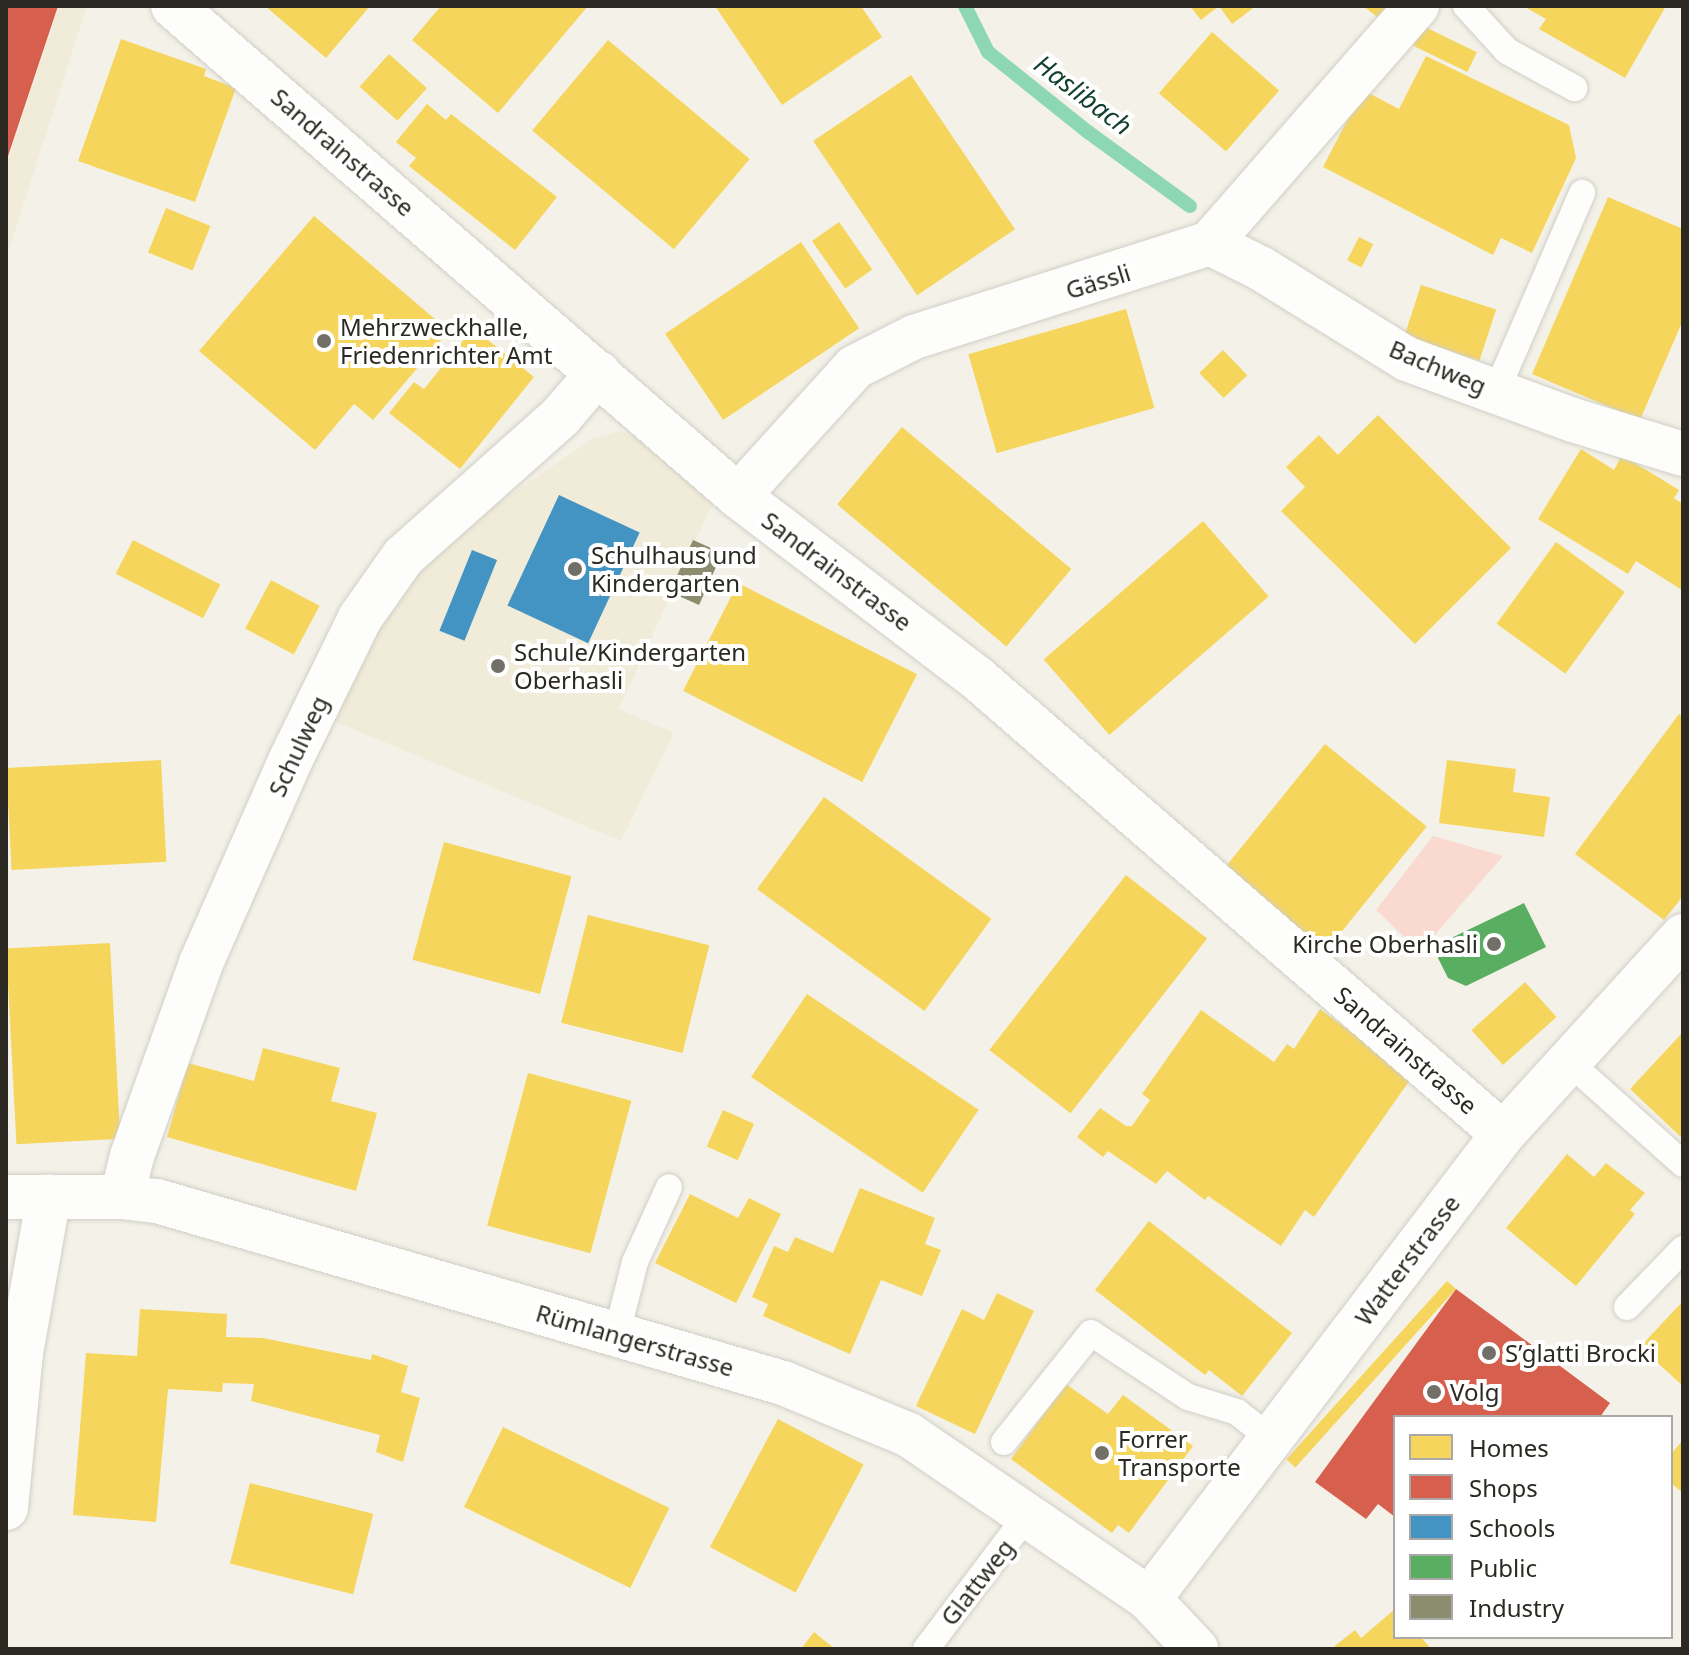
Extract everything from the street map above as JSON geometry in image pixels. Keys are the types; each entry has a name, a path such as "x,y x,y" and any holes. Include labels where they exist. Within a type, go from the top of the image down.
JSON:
{"street":[{"name":"Sandrainstrasse","path":"173,6 738,496 977,678 1503,1134"},
{"path":"1210,243 1417,6"},
{"name":"Bachweg","path":"1210,243 1260,268 1407,359 1683,454"},
{"name":"Gässli","path":"738,496 855,367 914,337 1210,243"},
{"name":"Schulweg","path":"122,1197 132,1156 201,963 290,761 360,618 403,557 561,416 598,373"},
{"name":"Watterstrasse","path":"1149,1599 1503,1134 1683,936"},
{"path":"6,1508 21,1353 49,1196"},
{"name":"Rümlangerstrasse","path":"6,1197 122,1197 157,1201 616,1337 783,1383 909,1435 1149,1599 1196,1649"}],"lane":[{"path":"1466,6 1507,51 1574,88"},
{"path":"1496,392 1582,193"},
{"path":"1569,1062 1683,1164"},
{"path":"616,1337 635,1262 669,1187"},
{"path":"1627,1307 1683,1249"},
{"path":"1004,1442 1091,1333 1188,1397 1237,1412 1271,1439"},
{"name":"Glattweg","path":"926,1649 1028,1514"}],"shaded area":[{"path":"6,6 87,6 6,259"},
{"name":"Schule/Kindergarten Oberhasli","path":"621,431 648,444 714,500 619,709 674,733 621,841 329,719 382,623 417,574 467,524 594,438"},
{"path":"1433,836 1503,856 1420,952 1376,910"}],"building: Homes":[{"path":"265,6 370,6 326,58"},
{"path":"441,6 588,6 498,113 412,40"},
{"path":"715,6 861,6 882,37 782,105"},
{"path":"1190,6 1219,6 1201,20"},
{"path":"1219,6 1256,6 1232,24"},
{"path":"1363,6 1399,6 1385,23"},
{"path":"1523,6 1666,6 1625,78 1539,29 1546,19"},
{"path":"1423,26 1477,52 1467,72 1413,46"},
{"path":"1212,32 1279,90 1226,152 1159,93"},
{"path":"121,39 206,69 204,76 236,88 195,202 78,161"},
{"path":"608,40 750,159 674,249 532,130"},
{"path":"389,54 427,88 397,121 360,87"},
{"path":"1426,56 1569,125 1576,158 1532,253 1501,238 1493,255 1323,167 1363,90 1399,109"},
{"path":"911,75 1015,229 917,295 813,141"},
{"path":"427,104 446,120 451,114 557,197 515,250 409,166 416,158 396,142"},
{"path":"1608,197 1683,229 1683,320 1640,420 1532,374"},
{"path":"166,208 211,226 193,270 148,253"},
{"name":"Mehrzweckhalle, Friedenrichter Amt","path":"314,216 449,331 373,420 354,404 315,450 199,351"},
{"path":"839,222 872,270 845,288 812,241"},
{"path":"1359,237 1373,244 1361,267 1347,260"},
{"path":"801,242 859,328 723,420 665,334"},
{"path":"1421,285 1496,309 1479,361 1404,336"},
{"path":"1126,309 1154,408 997,453 968,354"},
{"path":"473,328 534,377 460,469 389,413 414,382 424,389"},
{"path":"1223,350 1247,375 1224,398 1199,373"},
{"path":"1378,415 1511,548 1415,644 1281,511 1305,487 1286,467 1319,435 1338,455"},
{"path":"902,427 1071,569 1006,646 837,504"},
{"path":"1581,449 1614,470 1622,455 1679,490 1674,498 1683,504 1682,590 1636,561 1628,574 1538,519"},
{"path":"1203,521 1269,596 1109,735 1044,659"},
{"path":"133,540 220,584 203,618 116,574"},
{"path":"1556,542 1625,592 1565,674 1497,624"},
{"path":"271,580 320,606 294,654 245,629"},
{"path":"738,583 917,674 862,782 683,691"},
{"path":"1679,714 1683,717 1683,896 1664,920 1575,854"},
{"path":"1325,744 1427,826 1326,951 1224,868"},
{"path":"161,760 166,862 12,870 6,768"},
{"path":"1447,760 1516,769 1513,792 1550,797 1544,837 1439,823"},
{"path":"824,797 991,919 924,1011 757,889"},
{"path":"444,842 572,876 540,994 412,960"},
{"path":"1126,875 1207,938 1070,1113 989,1050"},
{"path":"588,915 709,945 682,1053 561,1023"},
{"path":"110,943 120,1139 16,1144 6,948"},
{"path":"1525,982 1556,1017 1503,1065 1471,1030"},
{"path":"807,994 979,1110 923,1193 751,1077"},
{"path":"1320,1009 1412,1077 1314,1217 1305,1210 1281,1246 1208,1196 1205,1200 1167,1171 1156,1184 1108,1151 1103,1157 1077,1137 1100,1108 1126,1126 1132,1126 1150,1100 1142,1094 1201,1010 1274,1062 1287,1044 1294,1049"},
{"path":"1683,1032 1683,1139 1630,1089"},
{"path":"263,1048 340,1068 331,1101 377,1113 356,1191 167,1137 188,1063 254,1081"},
{"path":"528,1073 631,1101 590,1253 487,1226"},
{"path":"723,1110 754,1124 738,1160 707,1147"},
{"path":"1567,1154 1594,1177 1606,1163 1645,1193 1630,1210 1635,1214 1576,1286 1506,1228"},
{"path":"860,1188 935,1218 925,1244 941,1250 922,1296 881,1280 850,1354 763,1316 768,1304 752,1297 774,1246 788,1252 795,1237 833,1253"},
{"path":"690,1194 738,1218 749,1198 781,1214 736,1303 655,1263"},
{"path":"1149,1221 1292,1333 1242,1396 1209,1370 1205,1375 1095,1290"},
{"path":"1447,1281 1456,1289 1295,1467 1286,1459"},
{"path":"997,1293 1034,1311 975,1434 916,1406 962,1309 984,1320"},
{"path":"1683,1301 1683,1386 1640,1347"},
{"path":"140,1309 227,1314 226,1337 263,1338 371,1360 372,1354 408,1366 401,1392 420,1398 403,1462 376,1452 380,1435 251,1401 254,1384 223,1383 222,1392 168,1389 156,1522 73,1515 86,1353 137,1356"},
{"name":"Forrer Transporte","path":"1066,1384 1108,1414 1123,1395 1193,1446 1129,1533 1118,1525 1112,1533 1011,1459"},
{"path":"778,1419 864,1465 796,1593 710,1547"},
{"path":"503,1427 669,1508 630,1588 464,1507"},
{"path":"1683,1440 1683,1493 1673,1485 1673,1452"},
{"path":"250,1483 373,1514 353,1594 230,1564"},
{"path":"1393,1611 1393,1639 1423,1639 1431,1649 1331,1649 1355,1630 1361,1638"},
{"path":"814,1632 835,1649 801,1649"}],"building: Shops":[{"path":"6,6 58,6 7,159 6,159"},
{"path":"1456,1289 1610,1403 1601,1415 1393,1415 1393,1515 1378,1504 1366,1519 1315,1482"}],"building: Schools":[{"name":"Schulhaus und Kindergarten","path":"559,495 640,533 588,643 507,606"},
{"path":"472,550 497,560 464,641 439,631"}],"building: Public":[{"name":"Kirche Oberhasli","path":"1524,903 1546,947 1466,986 1448,978 1438,958 1445,941"}],"building: Industry":[{"path":"693,540 722,553 699,605 670,592"}],"waterway":[{"name":"Haslibach","path":"965,6 988,52 1088,132 1190,206"}],"place":[{"name":"Mehrzweckhalle, Friedenrichter Amt","path":"324,341"},
{"name":"Schulhaus und Kindergarten","path":"575,569"},
{"name":"Schule/Kindergarten Oberhasli","path":"498,666"},
{"name":"Kirche Oberhasli","path":"1494,944"},
{"name":"S’glatti Brocki","path":"1489,1353"},
{"name":"Volg","path":"1434,1392"},
{"name":"Forrer Transporte","path":"1102,1453"}]}
